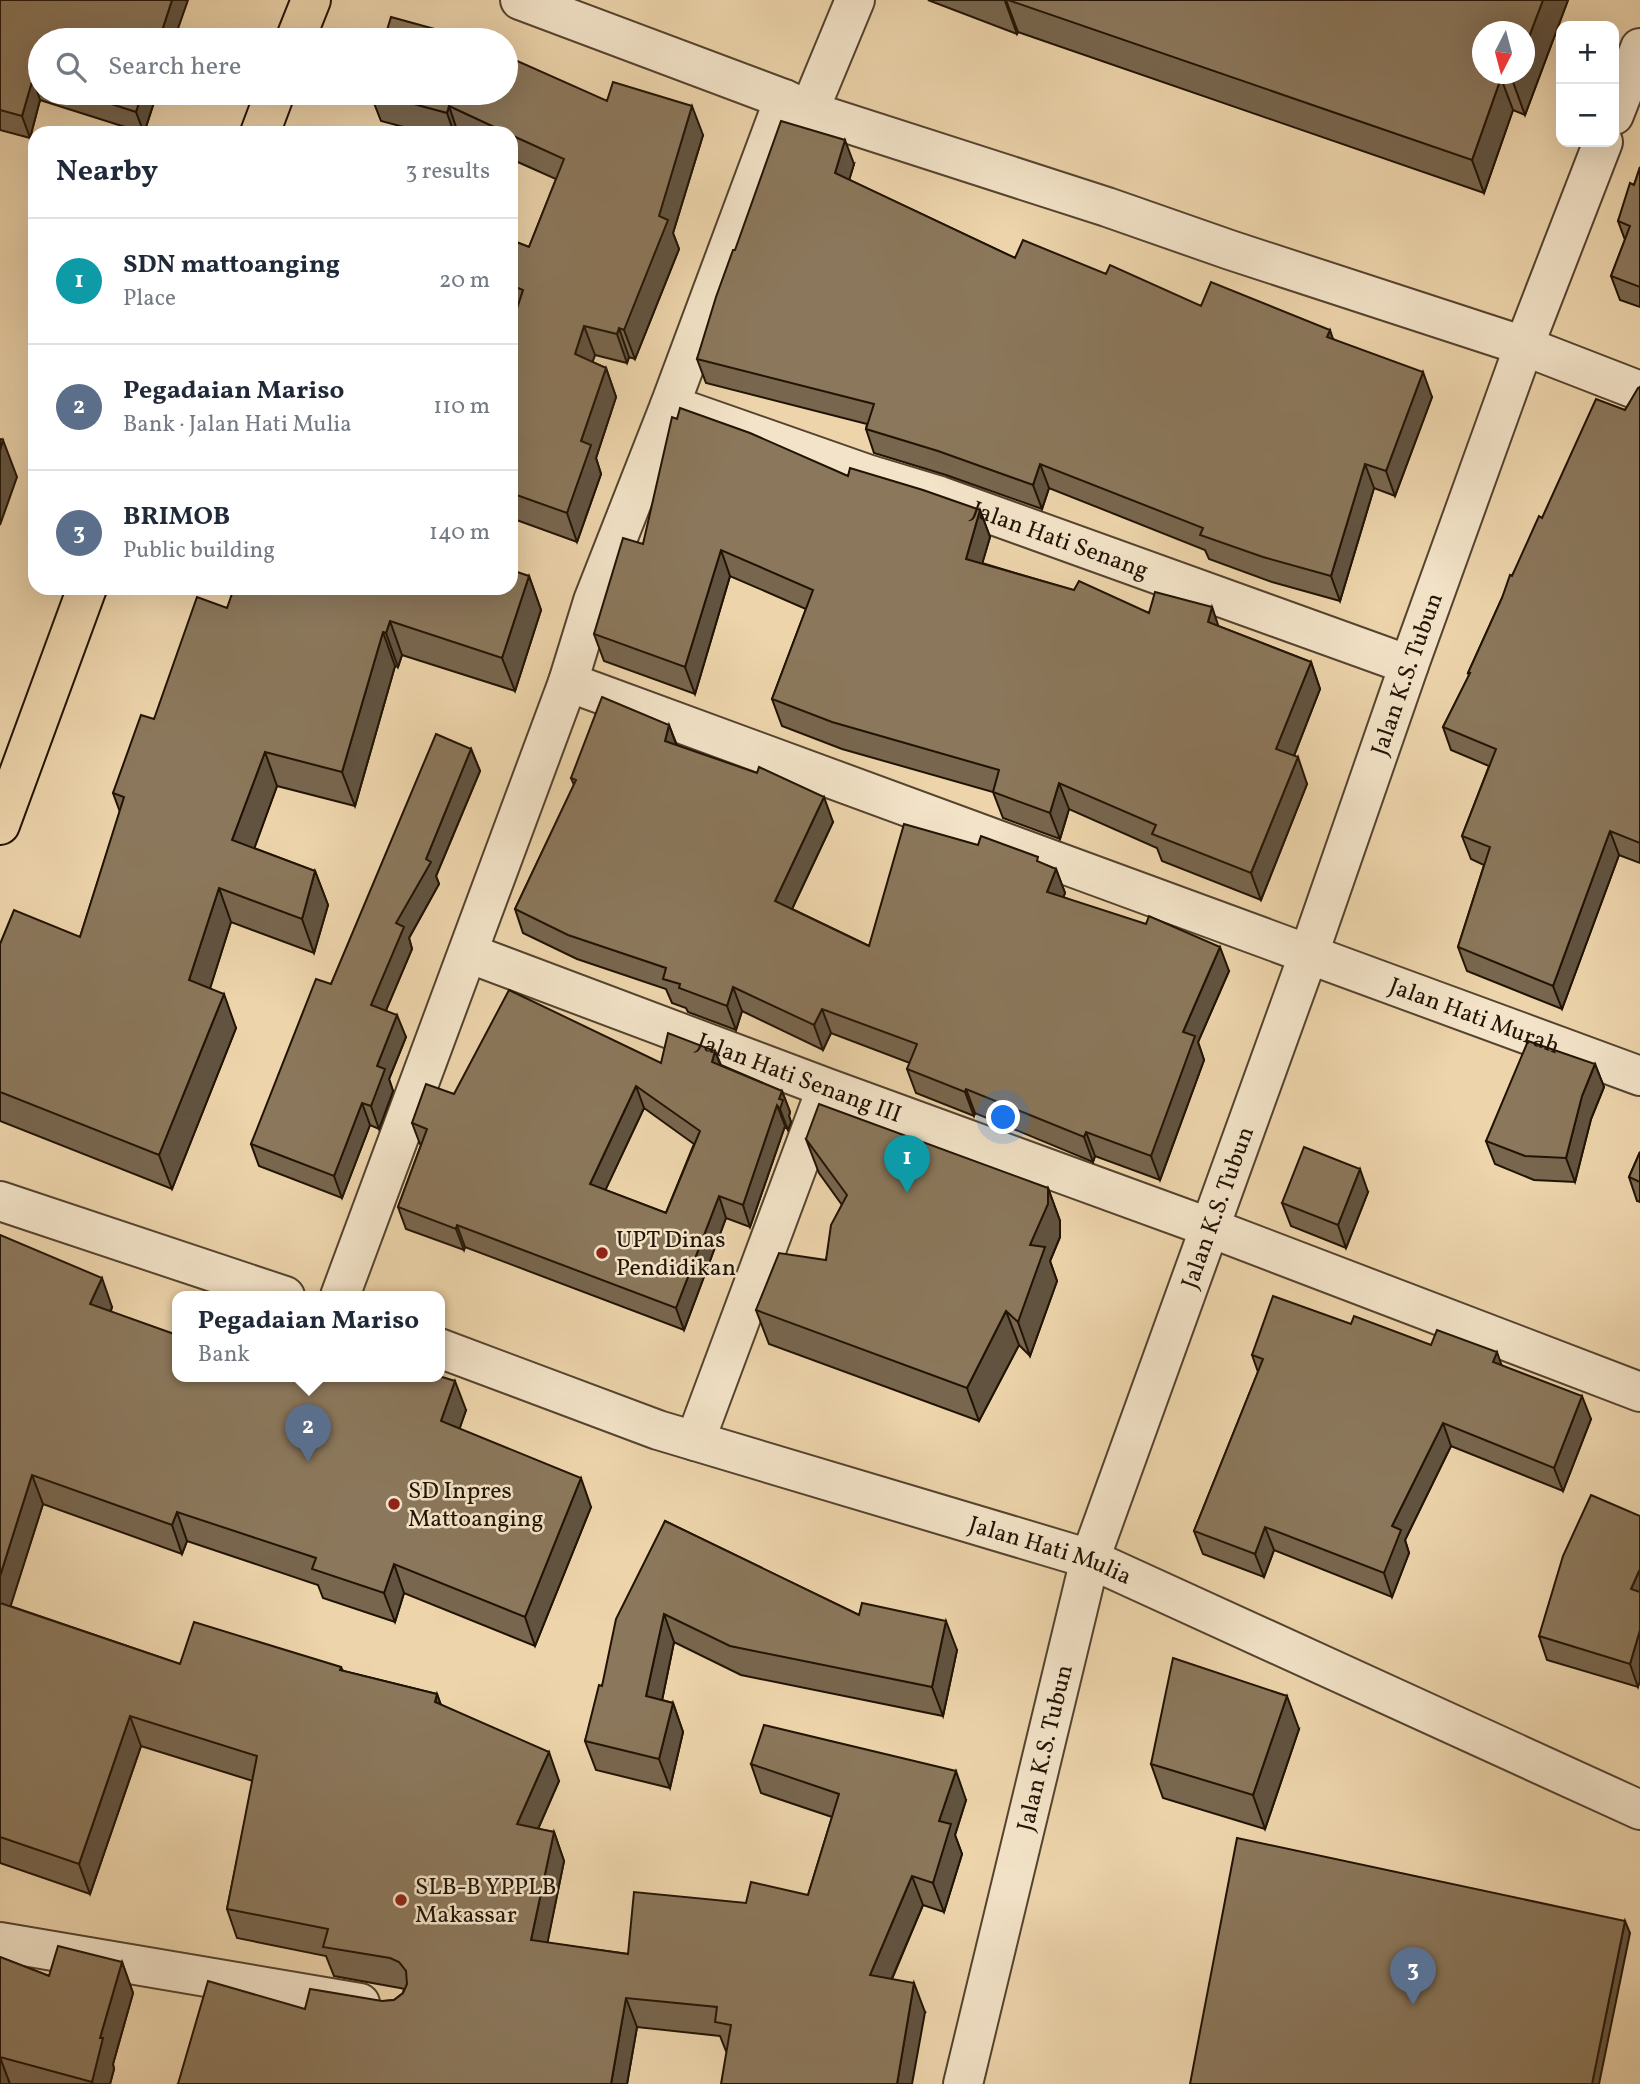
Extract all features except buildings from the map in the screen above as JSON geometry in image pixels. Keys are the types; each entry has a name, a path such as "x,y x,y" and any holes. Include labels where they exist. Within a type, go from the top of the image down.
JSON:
{"main road":[{"path":"300,28 311,0"},
{"path":"263,126 270,105"},
{"path":"0,825 83,595"}],"street":[{"path":"520,0 797,105 1524,346 1640,391"},
{"path":"342,1291 568,681 593,601 670,405 797,105 855,0"},
{"path":"1619,102 1640,48"},
{"name":"Jalan K.S. Tubun","path":"963,2084 1090,1559 1524,346 1601,147"},
{"name":"Jalan Hati Senang","path":"670,405 867,474 940,496 1409,665"},
{"name":"Jalan Hati Murah","path":"568,681 1640,1076"},
{"name":"Jalan Hati Senang III","path":"468,953 1208,1227 1640,1392"},
{"path":"695,1441 827,1088"},
{"path":"0,1201 270,1291"},
{"name":"Jalan Hati Mulia","path":"445,1350 658,1430 1090,1559 1640,1810"},
{"path":"0,1942 396,2009"}],"place":[{"name":"SDN mattoanging","path":"907,1193"},
{"name":"UPT Dinas Pendidikan","path":"602,1253"},
{"name":"Pegadaian Mariso","path":"308,1462"},
{"name":"SD Inpres Mattoanging","path":"394,1504"},
{"name":"SLB-B YPPLB Makassar","path":"401,1900"},
{"name":"BRIMOB","path":"1413,2005"}]}
